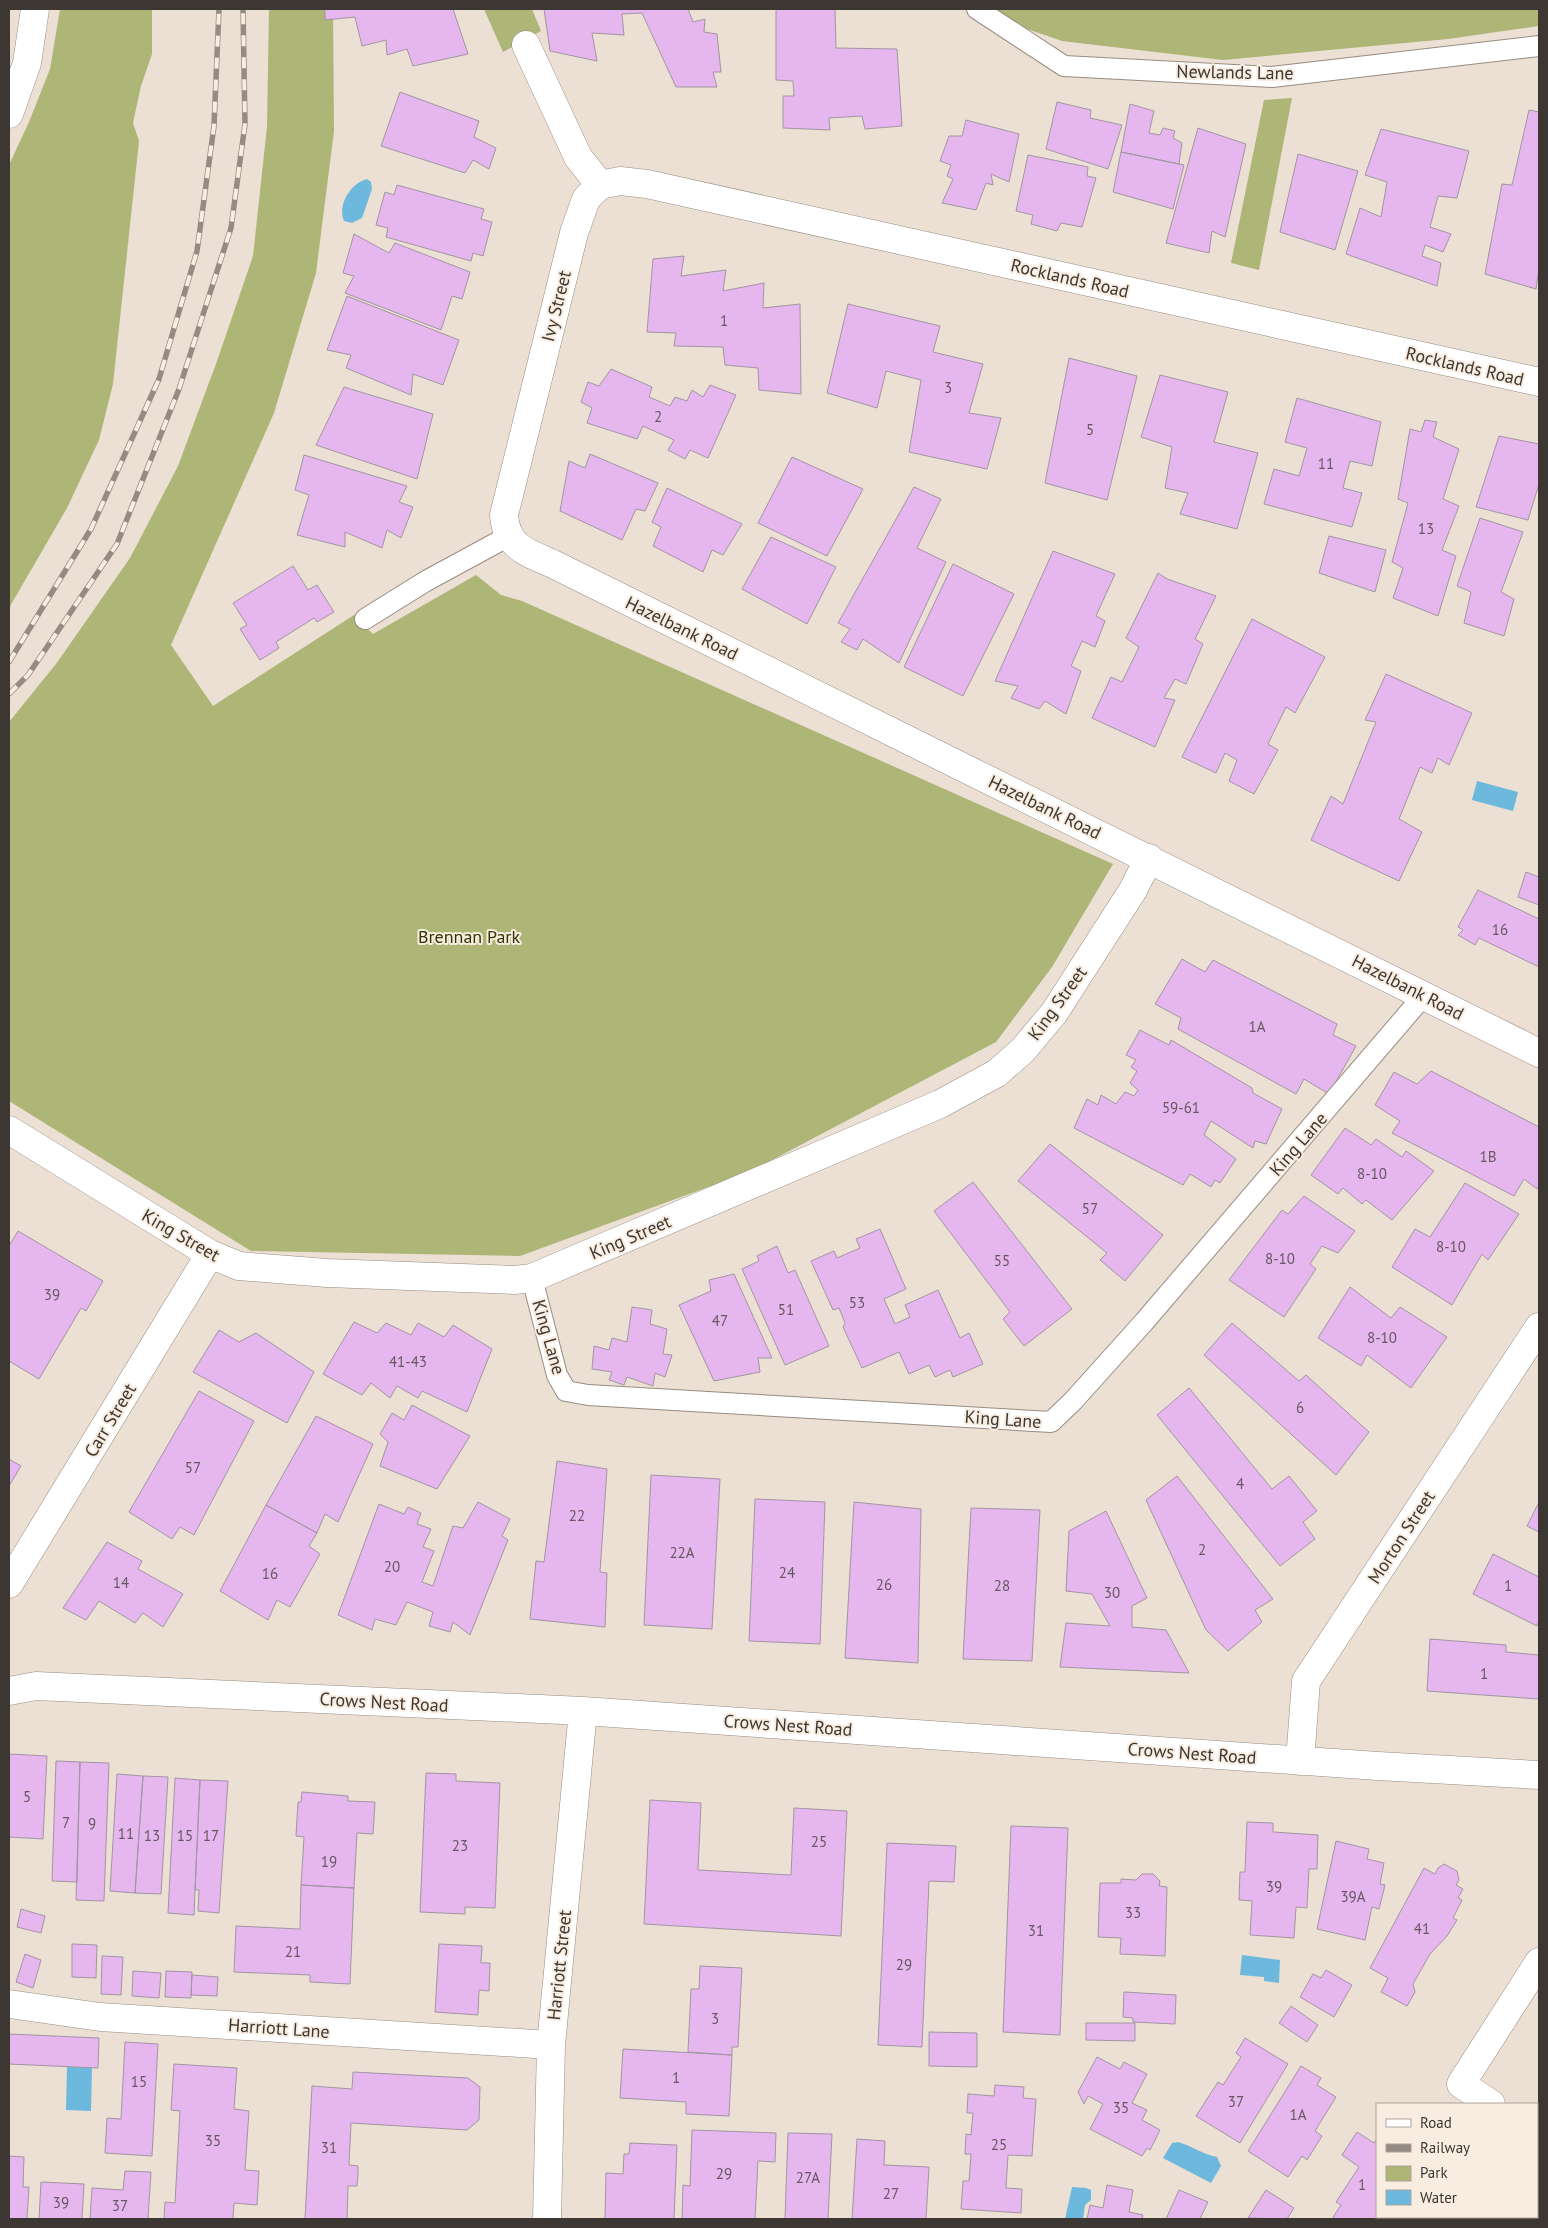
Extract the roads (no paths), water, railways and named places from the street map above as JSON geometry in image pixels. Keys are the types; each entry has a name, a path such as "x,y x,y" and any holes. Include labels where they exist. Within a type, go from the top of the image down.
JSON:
{"street":[{"path":"9,114 27,63 35,9"},
{"path":"526,45 578,157 600,185"},
{"name":"Rocklands Road","path":"600,185 620,180 646,184 1539,382"},
{"name":"Ivy Street","path":"509,536 505,530 504,515 574,234 586,199 600,185"},
{"name":"Hazelbank Road","path":"509,536 513,543 524,551 551,562 1425,994 1539,1053"},
{"name":"King Street","path":"9,1130 210,1254 239,1266 327,1273 514,1280 532,1278 931,1108 997,1073 1023,1050 1054,1013 1133,890 1149,858"},
{"name":"Carr Street","path":"9,1584 210,1254"},
{"name":"Morton Street","path":"1300,1761 1306,1681 1539,1327"},
{"name":"Crows Nest Road","path":"9,1675 36,1686"},
{"name":"Crows Nest Road","path":"9,1691 36,1686 583,1711 1300,1761 1539,1775"},
{"name":"Harriott Street","path":"547,2219 551,2045 583,1711"},
{"path":"1490,2103 1461,2084 1539,1962"},
{"name":"Harriott Lane","path":"9,2004 100,2016 551,2045"}],"lane":[{"name":"Newlands Lane","path":"977,9 1064,66 1272,77 1539,46"},
{"path":"365,619 426,581 509,536"},
{"name":"King Lane","path":"532,1278 557,1375 566,1390 588,1395 1051,1422 1073,1402 1144,1322 1425,994"}],"water":[{"path":"367,179 371,182 372,189 362,218 352,223 344,221 342,208 347,196 356,185"},
{"path":"1477,781 1518,792 1513,811 1472,800"},
{"path":"1242,1955 1280,1960 1279,1983 1264,1981 1264,1977 1240,1975"},
{"path":"67,2067 92,2067 91,2111 66,2110"},
{"path":"1178,2142 1217,2157 1221,2166 1211,2183 1163,2158 1172,2143"},
{"path":"1072,2187 1091,2190 1091,2200 1085,2205 1083,2219 1065,2219"}],"railway":[{"path":"9,662 91,529 159,379 197,251 214,126 219,9"},
{"path":"9,694 28,675 117,544 179,389 231,228 245,124 243,9"}],"park label":[{"name":"Brennan Park","path":"469,936"}]}
